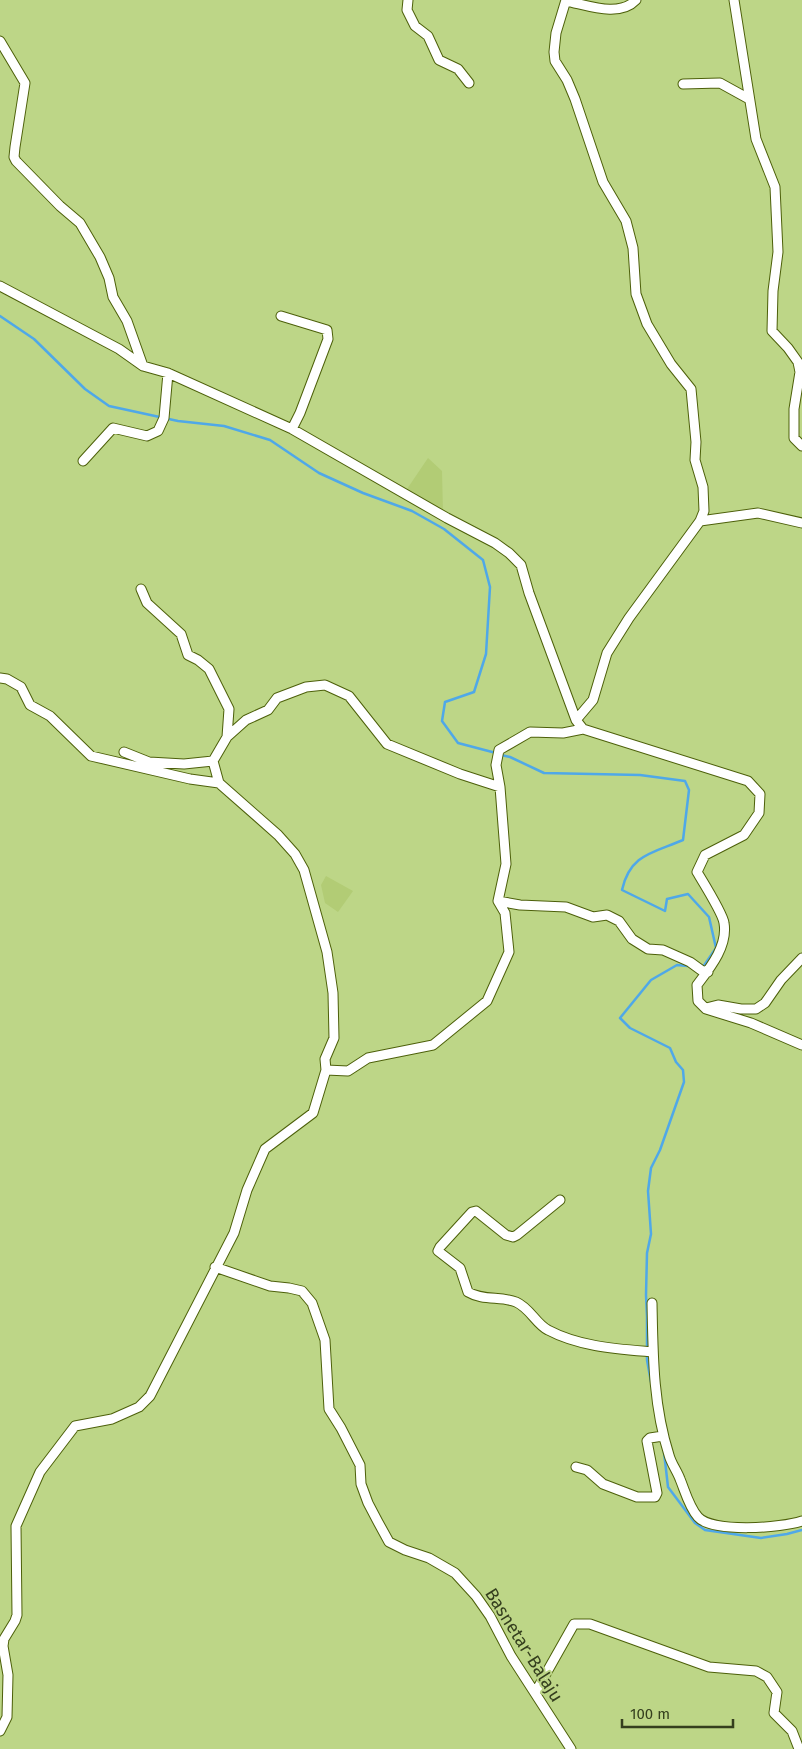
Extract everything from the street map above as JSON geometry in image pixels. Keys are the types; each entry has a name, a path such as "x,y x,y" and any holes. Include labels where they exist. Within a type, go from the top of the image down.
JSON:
{"street":[{"path":"408,0 407,10 415,26 428,36 438,60 458,69 469,83"},
{"path":"576,720 593,700 607,653 700,520 704,511 702,480 695,460 696,442 691,389 671,364 647,324 636,294 633,248 626,221 603,182 575,99 567,80 555,61 556,33 566,1 613,10 630,6 636,0"},
{"path":"734,0 756,139 775,186 778,252 773,291 772,331 798,362 800,372 794,409 794,438 802,446"},
{"path":"0,41 25,83 14,157 60,206 80,223 100,257 109,278 113,297 127,321 143,366"},
{"path":"682,84 720,82 749,99"},
{"path":"0,286 119,349 143,366 168,372 292,429 447,518 495,543 509,553 521,566 529,593 576,720 583,729"},
{"path":"281,316 327,330 328,340 292,429"},
{"path":"83,461 112,428 147,436 158,431 164,418 168,372"},
{"path":"700,520 758,513 802,523"},
{"path":"141,589 147,604 181,634 188,655 209,669 229,709 227,737"},
{"path":"0,678 7,679 21,687 30,705 50,716 91,756 219,784 278,836 295,854 304,870 327,952 333,993 334,1038 325,1059 326,1070 313,1113 265,1149 247,1190 234,1233 150,1396 139,1407 112,1419 75,1426 40,1472 16,1526 17,1615 4,1640 8,1675 7,1717 0,1731"},
{"path":"219,784 213,761 227,737 246,720 268,710 277,698 306,687 324,685 349,696 387,744 460,774 500,787"},
{"path":"326,1070 348,1071 368,1058 433,1045 487,1001 510,952 505,913 498,901 506,864 500,787 496,765 499,750 530,732 563,733 583,729 748,781 760,794 759,813 744,835 705,855 697,872 724,922 723,943 697,985 698,1001 706,1009 750,1023 802,1045"},
{"path":"124,752 149,762 184,764 213,761"},
{"path":"498,901 566,907 593,917 607,916 619,921 632,939 648,949 662,950 690,962 704,971"},
{"path":"706,1009 718,1005 741,1009 756,1008 765,1003 781,980 802,958"},
{"path":"560,1200 512,1237 506,1236 476,1212 472,1212 438,1251 460,1268 470,1294 488,1299 517,1302 545,1329 570,1340 624,1350 653,1352"},
{"name":"Basnetar-Balaju","path":"215,1267 270,1286 302,1291 312,1303 325,1340 329,1409 360,1465 361,1484 368,1503 389,1542 429,1558 454,1572 476,1596 490,1616 511,1656 571,1749"},
{"path":"652,1303 654,1377 664,1436 669,1457 698,1518 705,1522 724,1526 764,1528 802,1521"},
{"path":"576,1467 587,1470 603,1484 637,1497 655,1497 657,1493 647,1441 650,1438 664,1436"},
{"path":"535,1693 574,1624 590,1624 709,1667 756,1671 767,1677 777,1692 774,1713 792,1731 799,1749"}],"shaded area":[{"path":"428,458 442,471 443,512 405,492"},
{"path":"326,876 353,891 338,912 325,903 321,885"}],"waterway":[{"path":"0,316 34,339 85,389 109,406 178,421 224,426 270,440 319,473 363,493 412,511 444,529 483,560 490,587 486,654 474,692 445,702 442,721 458,743 496,753"},
{"path":"501,755 510,757 544,773 640,775 685,781 689,790 683,840 644,856 631,869 622,890 665,911 667,899 688,894 709,917 716,948 703,967 701,967"},
{"path":"651,1382 647,1360 647,1253 651,1234 648,1191 651,1168 660,1150 684,1082 683,1070 676,1062 670,1048 630,1028 620,1018 651,980 677,965 688,966"},
{"path":"664,1452 668,1487 695,1523 705,1530 761,1538 802,1530"}]}
